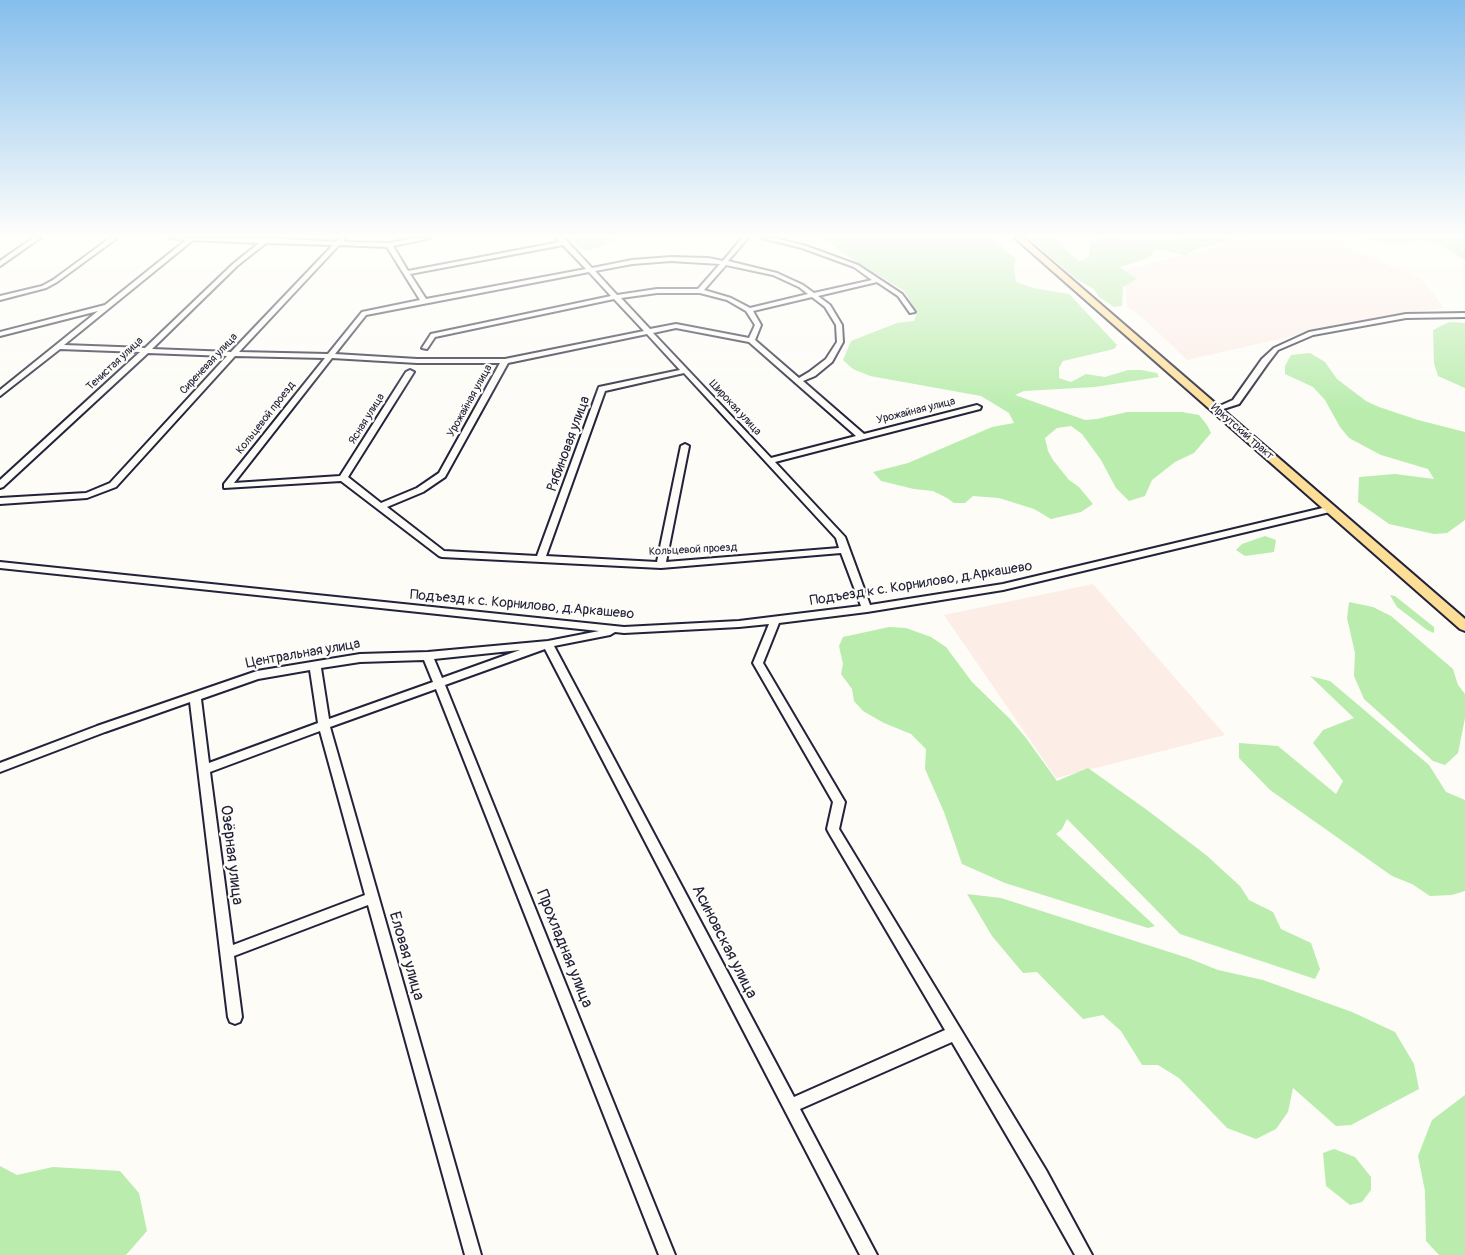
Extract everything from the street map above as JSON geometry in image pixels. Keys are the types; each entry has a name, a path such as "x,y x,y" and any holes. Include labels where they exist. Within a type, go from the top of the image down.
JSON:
{"main road":[{"name":"Иркутский тракт","path":"1087,297 1465,626"}],"street":[{"path":"0,394 122,297"},
{"name":"Тенистая улица","path":"0,485 202,297"},
{"name":"Сиреневая улица","path":"0,501 87,495 113,485 288,297"},
{"path":"421,297 424,302"},
{"name":"Кольцевой проезд","path":"452,297 364,313 227,486 343,478 442,554 540,560 661,564 844,550"},
{"path":"425,348 433,336 616,297"},
{"name":"Широкая улица","path":"616,297 840,537 868,609"},
{"path":"720,297 729,299 749,310 758,325 751,340"},
{"path":"749,310 806,297"},
{"name":"Кольцевой проезд","path":"798,381 812,374 829,360 840,342 839,325 828,306 815,297"},
{"path":"901,297 912,312"},
{"path":"0,334 110,306"},
{"path":"1217,409 1236,402 1265,361 1276,349 1311,333 1406,316 1465,315"},
{"name":"Урожайная улица","path":"380,507 420,490 442,475 505,361 676,326 751,340 861,436"},
{"path":"59,347 329,356 417,361 505,361"},
{"name":"Рябиновая улица","path":"540,560 602,389 686,371"},
{"name":"Ясная улица","path":"343,478 410,372"},
{"name":"Урожайная улица","path":"769,461 977,407"},
{"path":"661,564 685,446"},
{"name":"Подъезд к с. Корнилово, д.Аркашево","path":"0,565 624,630 739,624 775,620 868,609 1003,587 1331,509"},
{"path":"775,620 758,663 839,802 833,829 1040,1176 1084,1255"},
{"name":"Центральная улица","path":"0,768 257,675 360,658 428,656 548,644 624,630"},
{"path":"204,770 548,644"},
{"name":"Асиновская улица","path":"548,644 869,1255"},
{"name":"Прохладная улица","path":"428,656 667,1255"},
{"name":"Еловая улица","path":"315,665 324,725 473,1255"},
{"name":"Озёрная улица","path":"195,696 235,1017"},
{"path":"227,953 372,898"},
{"path":"790,1106 955,1033"}],"shaded area":[{"path":"1126,297 1435,297 1444,308 1376,317 1187,360 1141,316 1127,307"},
{"path":"1093,584 1225,735 1056,778 944,615"}],"green space":[{"path":"907,297 1071,297 1117,345 1114,349 1063,361 1059,368 1059,378 1071,382 1086,374 1105,377 1128,370 1157,373 1159,377 1095,387 1024,391 1015,395 1085,420 1127,412 1182,412 1199,415 1211,433 1194,453 1175,462 1152,480 1145,496 1129,501 1116,488 1101,460 1082,434 1071,426 1057,428 1045,438 1048,451 1069,480 1079,487 1093,504 1081,512 1051,519 1034,509 999,498 973,496 965,503 954,503 933,491 914,489 881,481 873,472 908,463 992,427 1014,423 1009,413 981,396 870,376 853,369 843,360 851,341 897,323 914,321 917,312"},
{"path":"1099,297 1122,297 1122,306 1114,307"},
{"path":"1449,322 1465,323 1465,388 1438,376 1434,363 1433,330"},
{"path":"1310,353 1325,362 1337,379 1366,401 1418,420 1465,432 1465,520 1447,533 1434,534 1389,524 1358,502 1359,477 1395,474 1434,479 1428,469 1381,455 1349,438 1340,427 1325,400 1313,387 1285,374 1285,366 1291,355"},
{"path":"1265,536 1276,540 1274,552 1245,556 1236,550 1242,544"},
{"path":"1390,595 1395,596 1434,627 1434,633 1427,630 1397,607"},
{"path":"1349,602 1373,607 1391,616 1453,669 1458,685 1465,694 1465,718 1458,753 1445,765 1433,761 1364,699 1354,676 1355,653 1347,618"},
{"path":"889,627 906,628 931,637 946,647 972,682 1010,719 1026,738 1057,781 1088,768 1206,855 1240,886 1249,900 1273,912 1281,929 1311,943 1320,969 1315,979 1180,934 1067,819 1062,829 1056,834 1155,926 1148,928 1005,883 962,864 944,812 925,769 926,749 911,734 884,723 863,711 854,701 852,689 841,674 843,664 839,646 843,637"},
{"path":"1310,676 1330,681 1429,765 1446,792 1465,800 1465,891 1452,895 1430,896 1412,884 1392,876 1270,790 1239,758 1239,743 1278,746 1336,794 1343,781 1313,743 1323,730 1354,718"},
{"path":"967,894 1001,898 1188,958 1218,970 1263,980 1352,1012 1395,1032 1414,1064 1419,1089 1351,1125 1336,1126 1293,1088 1288,1112 1276,1129 1256,1139 1227,1128 1179,1078 1158,1065 1142,1065 1121,1031 1103,1015 1083,1019 1037,972 1023,973 992,936"},
{"path":"1465,1095 1465,1255 1439,1255 1426,1241 1425,1191 1418,1156 1432,1120"},
{"path":"1334,1149 1355,1157 1371,1177 1371,1190 1362,1202 1350,1205 1326,1186 1323,1153"},
{"path":"0,1166 17,1175 53,1167 120,1171 139,1193 147,1231 126,1255 0,1255"}]}
